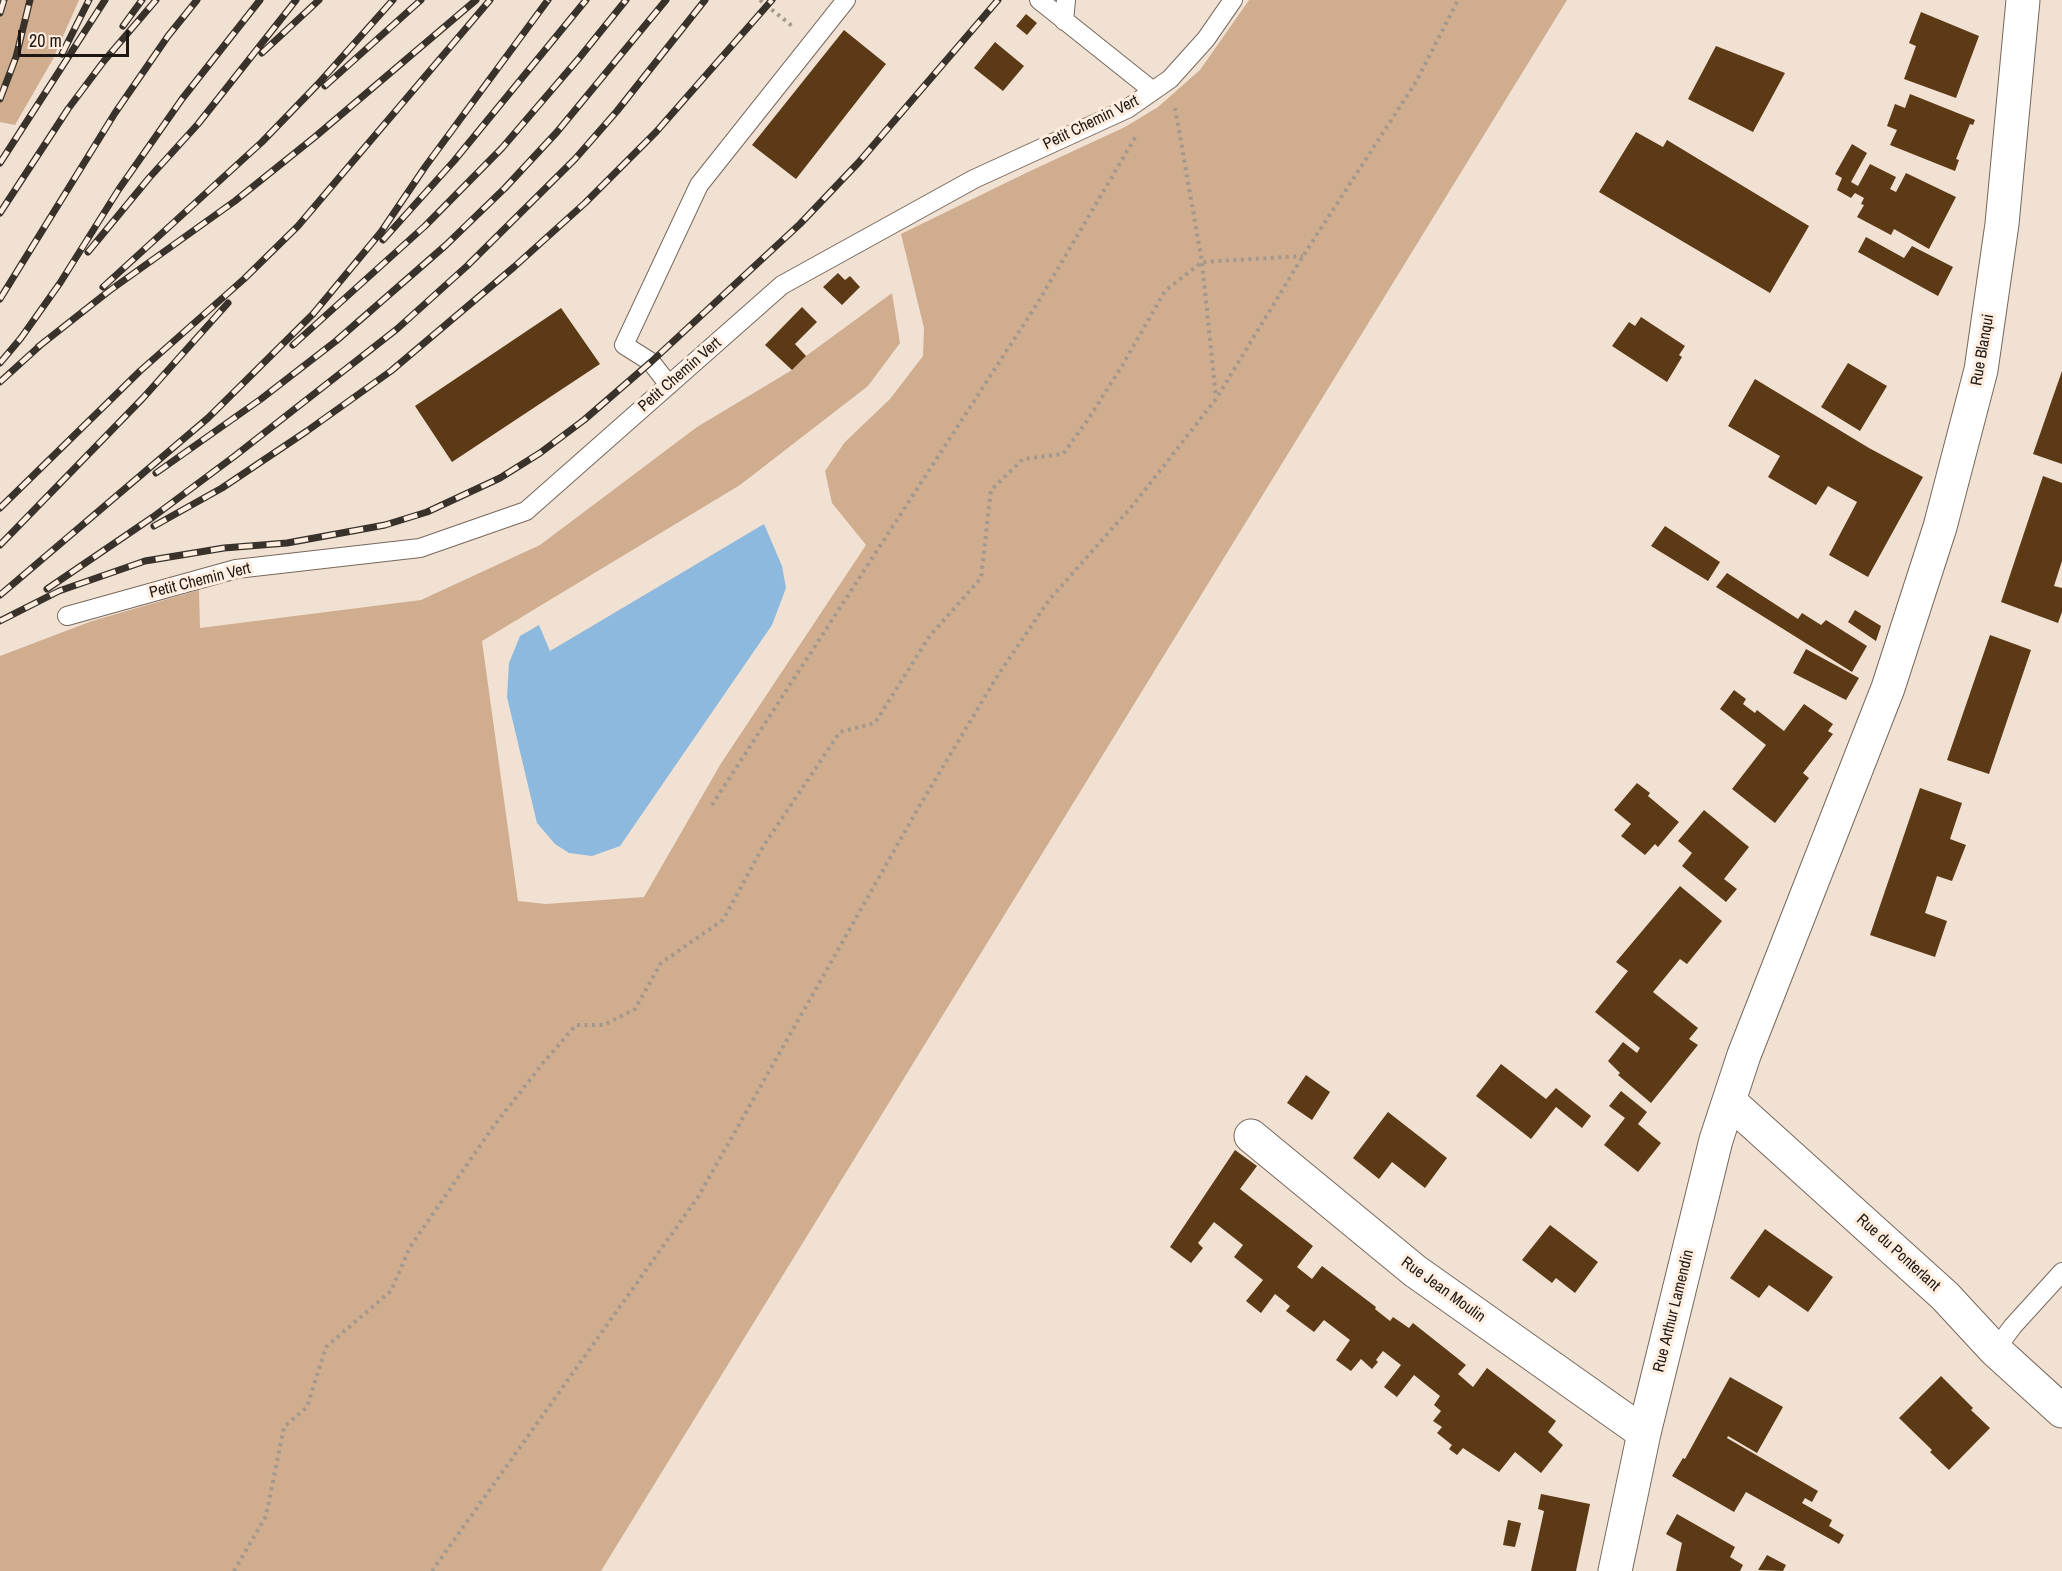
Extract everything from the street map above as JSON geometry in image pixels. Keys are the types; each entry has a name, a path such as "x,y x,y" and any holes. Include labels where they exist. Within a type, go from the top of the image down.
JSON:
{"street":[{"name":"Rue Blanqui","path":"1744,1055 1888,688 1940,527 1981,370 2002,224 2023,0"},
{"name":"Rue Arthur Lamendin","path":"1615,1571 1644,1433 1716,1140 1744,1055"},
{"name":"Rue du Ponterlant","path":"1728,1101 1945,1296 1995,1350 2062,1411"},
{"name":"Rue Jean Moulin","path":"1251,1136 1415,1271 1644,1433"}],"lane":[{"path":"669,385 651,362 624,345 699,185 846,0"},
{"path":"1040,0 1153,91"},
{"path":"1064,21 1066,0"},
{"name":"Petit Chemin Vert","path":"67,616 236,569 420,548 526,511 782,285 974,179 1126,109 1170,79 1206,39 1233,0"},
{"path":"1995,1350 2013,1326 2062,1272"}],"path":[{"path":"760,0 812,42"},
{"path":"432,1571 698,1197 920,805 1011,656 1049,600 1134,504 1216,399 1303,256 1416,82 1458,0"},
{"path":"1170,79 1202,262 1216,399"},
{"path":"712,805 1037,304 1140,130"},
{"path":"234,1571 266,1516 284,1427 307,1407 326,1347 391,1291 410,1247 493,1127 576,1025 604,1025 635,1009 661,963 723,920 764,844 840,732 875,723 929,637 981,578 992,490 1023,459 1063,454 1122,366 1165,291 1202,262 1303,256"}],"shaded area":[{"path":"0,0 79,0 53,59 15,125 0,122"},
{"path":"1249,0 1567,0 601,1571 0,1571 0,656 92,621 199,590 200,628 421,600 540,545 697,427 792,370 806,356 892,293 900,343 868,386 740,485 482,641 518,901 546,904 644,897 720,765 866,545 832,503 825,471 845,442 890,399 923,356 924,328 901,234 1125,127 1158,107 1200,70"}],"water":[{"path":"764,524 782,566 786,588 772,625 620,846 592,856 569,853 555,844 537,823 507,697 509,663 520,636 539,625 550,651"}],"building":[{"path":"1921,12 1979,36 1956,98 1904,79 1916,46 1909,43"},
{"path":"1026,14 1037,23 1027,35 1016,26"},
{"path":"844,30 886,64 796,179 752,145"},
{"path":"995,42 1024,66 1003,91 974,68"},
{"path":"1716,46 1785,73 1753,132 1688,99"},
{"path":"1910,94 1975,120 1973,125 1970,124 1956,159 1959,160 1955,171 1890,145 1897,130 1887,126 1895,104 1905,108"},
{"path":"1636,132 1663,147 1667,140 1809,226 1770,293 1599,192"},
{"path":"1852,144 1867,153 1851,182 1858,186 1870,164 1896,177 1890,189 1896,192 1906,173 1956,197 1929,249 1894,229 1891,235 1857,217 1864,205 1861,204 1864,198 1855,193 1851,198 1837,190 1842,178 1835,174"},
{"path":"1866,237 1904,258 1912,246 1953,267 1938,296 1858,252"},
{"path":"838,273 845,280 850,276 860,287 842,305 823,287"},
{"path":"802,307 817,322 795,344 806,356 792,370 765,345"},
{"path":"561,308 600,364 452,462 415,406"},
{"path":"1641,317 1685,346 1679,355 1682,357 1667,382 1612,346 1629,322 1635,326"},
{"path":"1848,363 1887,386 1860,431 1821,407"},
{"path":"2062,371 2062,464 2033,454"},
{"path":"1755,379 1869,448 1923,477 1868,577 1829,555 1857,502 1828,486 1816,505 1768,477 1780,456 1728,426"},
{"path":"2043,476 2062,483 2062,561 2054,586 2062,588 2062,612 2058,623 2001,602"},
{"path":"1665,526 1720,562 1708,581 1651,546"},
{"path":"1727,573 1798,619 1802,613 1821,625 1826,620 1867,646 1852,672 1716,587"},
{"path":"1855,610 1881,626 1876,641 1848,622"},
{"path":"1990,635 2031,650 1989,774 1947,760"},
{"path":"1806,649 1859,678 1846,700 1793,673"},
{"path":"1734,690 1746,699 1743,704 1755,713 1757,710 1784,731 1804,704 1833,724 1828,731 1833,734 1803,773 1809,778 1775,823 1732,789 1766,745 1720,709"},
{"path":"1637,783 1650,793 1648,796 1679,822 1658,847 1655,844 1645,855 1621,836 1631,824 1614,810"},
{"path":"1920,788 1962,803 1950,839 1966,845 1952,881 1937,876 1925,913 1947,921 1935,957 1870,935"},
{"path":"1704,810 1749,847 1724,879 1737,889 1726,902 1682,866 1692,853 1678,841"},
{"path":"1680,886 1722,921 1687,964 1680,959 1653,992 1698,1028 1689,1039 1698,1045 1651,1103 1618,1075 1620,1073 1608,1061 1623,1042 1637,1053 1640,1048 1595,1012 1628,971 1616,962"},
{"path":"1501,1064 1546,1099 1556,1088 1591,1116 1582,1128 1556,1107 1531,1139 1476,1096"},
{"path":"1306,1075 1330,1092 1312,1120 1287,1103"},
{"path":"1621,1091 1647,1112 1638,1124 1661,1143 1638,1172 1604,1145 1625,1118 1609,1106"},
{"path":"1388,1112 1447,1158 1425,1188 1392,1162 1379,1179 1353,1158"},
{"path":"1235,1150 1257,1166 1240,1189 1313,1246 1297,1267 1312,1279 1322,1266 1376,1307 1375,1309 1390,1321 1393,1317 1409,1328 1413,1323 1466,1365 1458,1374 1473,1387 1487,1368 1556,1421 1548,1432 1563,1445 1541,1473 1515,1452 1499,1472 1463,1448 1457,1455 1449,1449 1452,1445 1437,1433 1442,1427 1433,1421 1441,1411 1434,1405 1440,1396 1414,1375 1397,1397 1384,1387 1401,1365 1383,1351 1372,1369 1361,1359 1351,1371 1336,1360 1350,1340 1324,1320 1314,1332 1286,1311 1290,1306 1275,1294 1261,1313 1246,1301 1263,1280 1234,1257 1243,1245 1214,1222 1198,1243 1203,1248 1191,1263 1170,1247"},
{"path":"1550,1225 1598,1262 1575,1293 1556,1278 1552,1283 1522,1260"},
{"path":"1765,1229 1833,1277 1808,1312 1769,1285 1759,1298 1730,1278"},
{"path":"1941,1376 1990,1428 1949,1470 1899,1418"},
{"path":"1730,1377 1783,1407 1757,1453 1728,1436 1727,1438 1818,1491 1812,1502 1805,1498 1802,1503 1832,1520 1829,1526 1844,1535 1839,1544 1746,1492 1734,1512 1672,1476 1683,1458 1685,1459"},
{"path":"1541,1494 1590,1504 1576,1571 1531,1571 1544,1511 1538,1509"},
{"path":"1677,1514 1735,1547 1730,1557 1743,1565 1740,1571 1676,1571 1682,1543 1666,1534"},
{"path":"1508,1520 1521,1523 1515,1547 1503,1545"},
{"path":"1767,1555 1786,1565 1783,1571 1758,1570"}],"railway":[{"path":"0,13 4,0"},
{"path":"0,99 16,57 30,0"},
{"path":"62,54 89,0"},
{"path":"0,163 105,0"},
{"path":"123,26 142,0"},
{"path":"0,213 68,109 104,61 156,0"},
{"path":"0,299 115,113 168,36 197,0"},
{"path":"0,363 60,283 119,189 182,99 260,0"},
{"path":"88,252 149,178 198,124 296,0"},
{"path":"262,53 319,0"},
{"path":"103,287 262,142 318,84 393,0"},
{"path":"325,86 421,0"},
{"path":"38,347 109,291 235,201 316,136 476,0"},
{"path":"0,508 140,371 244,279 298,226 490,0"},
{"path":"0,595 208,418 313,314 381,232 425,167 548,0"},
{"path":"383,240 454,161 586,0"},
{"path":"293,345 425,226 502,148 626,0"},
{"path":"156,473 261,399 336,341 446,245 505,188 557,132 666,0"},
{"path":"47,589 153,517 397,329 467,266 575,159 617,111 705,0"},
{"path":"154,526 222,488 391,371 514,267 585,203 656,132 772,0"},
{"path":"0,621 59,591 145,561 224,548 287,543 385,525 427,512 500,478 540,453 584,420 651,362 800,224 859,162 998,0"},
{"path":"0,545 143,398 228,303"},
{"path":"0,382 44,342"}]}
